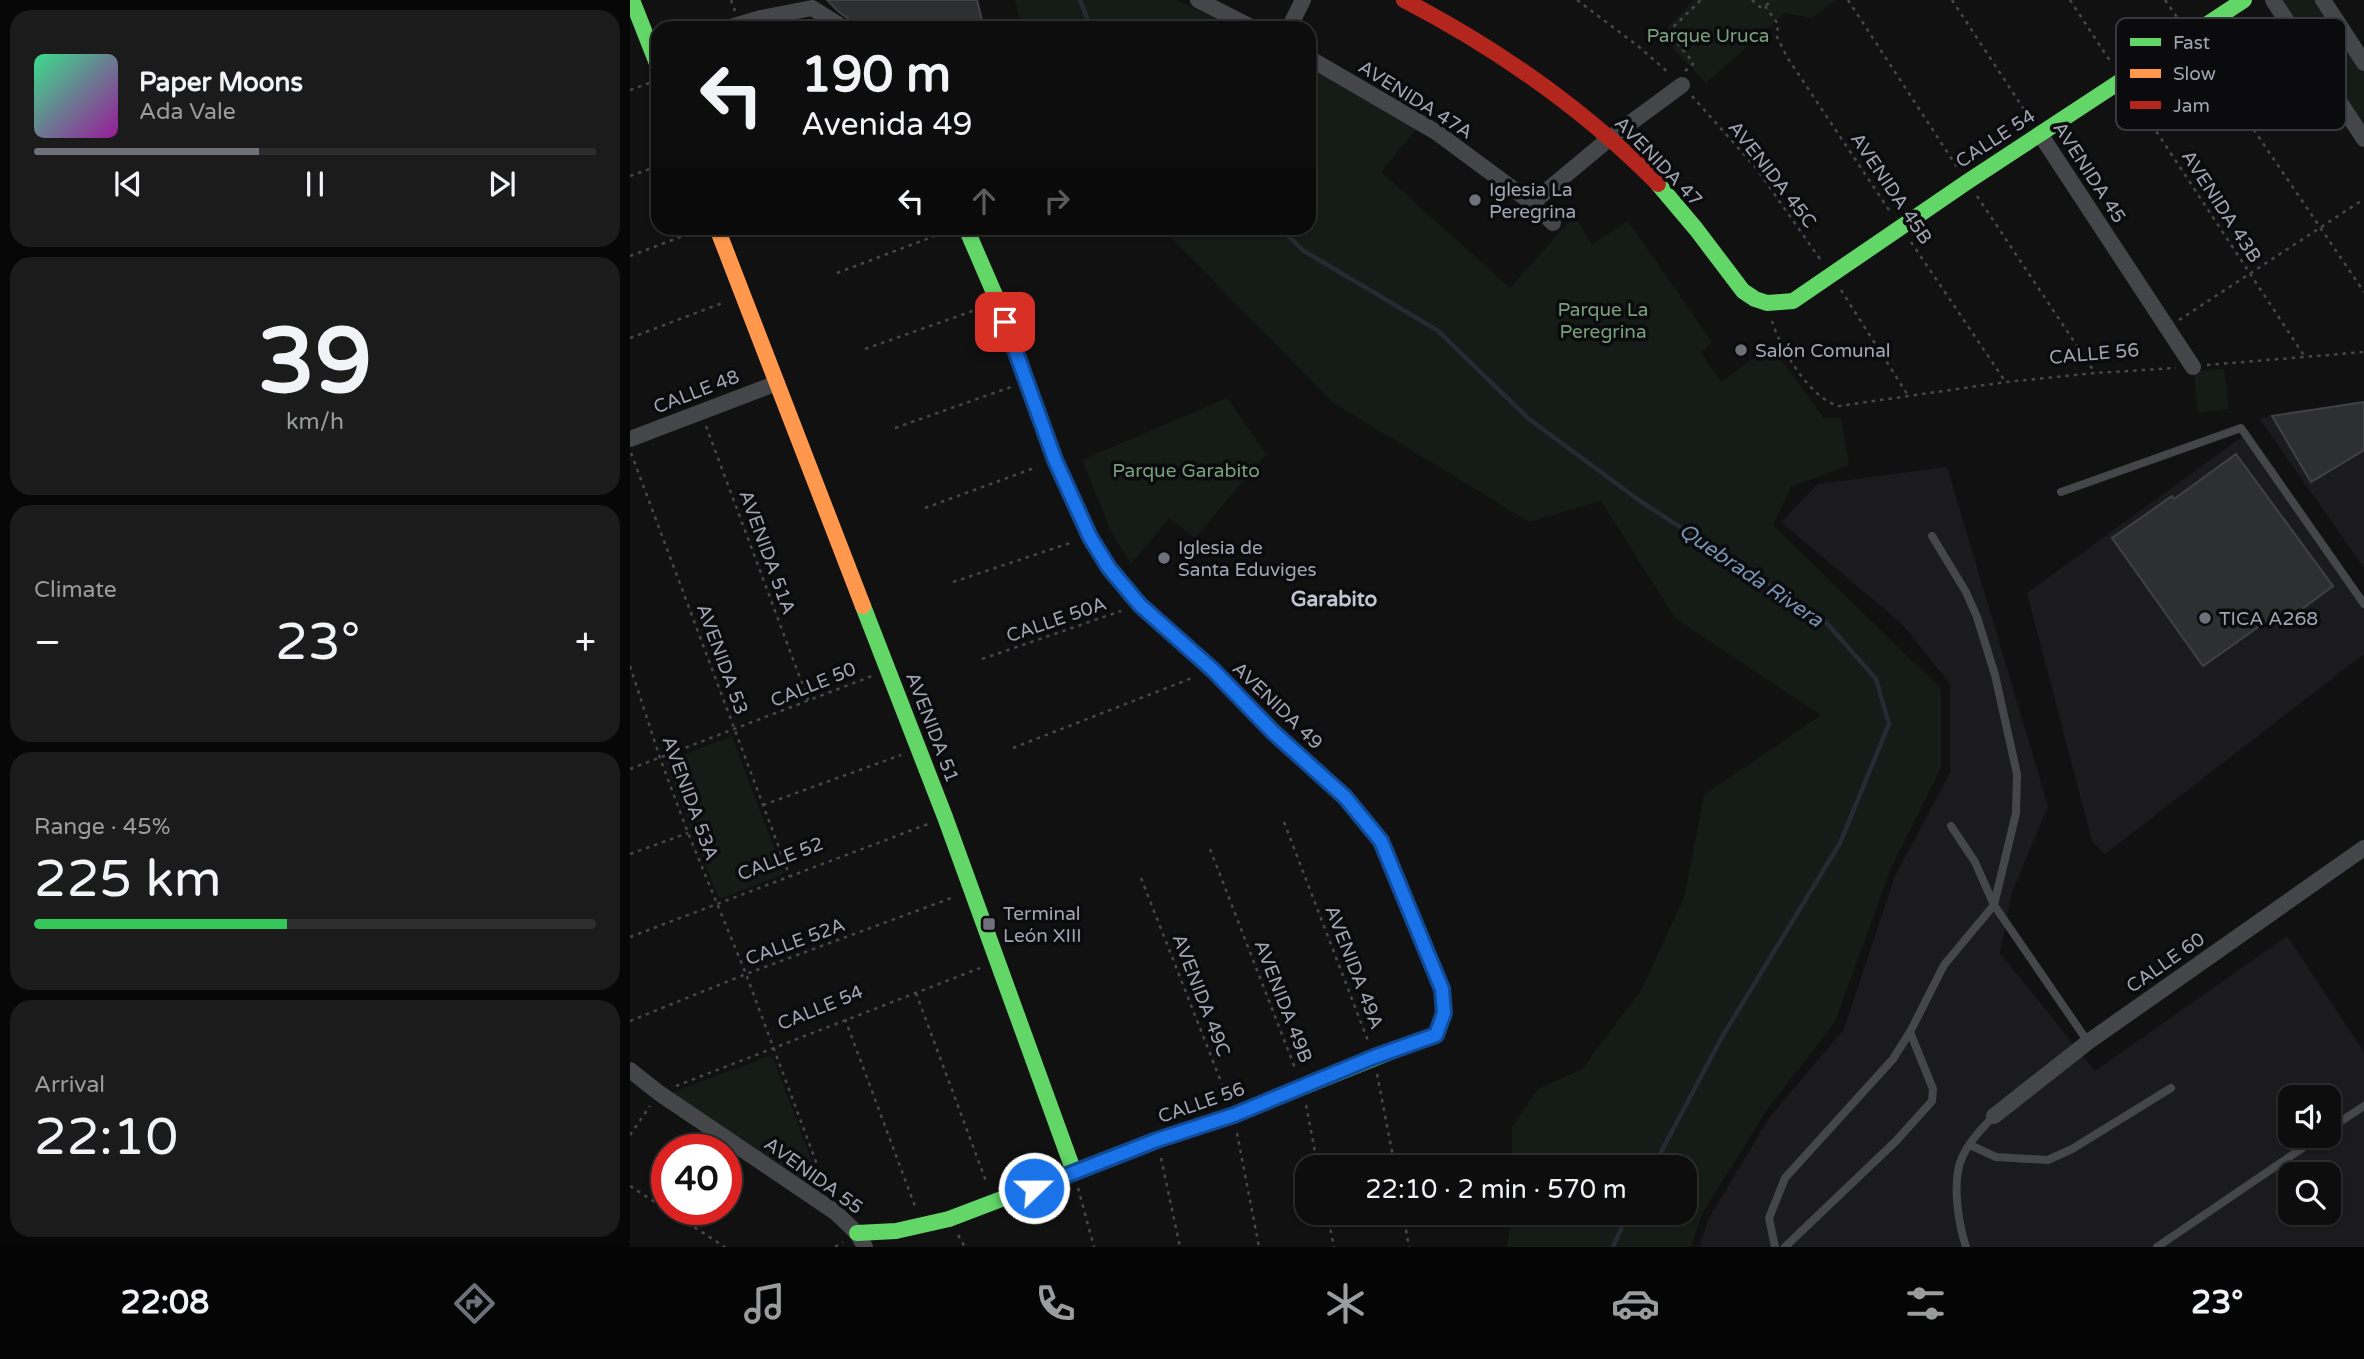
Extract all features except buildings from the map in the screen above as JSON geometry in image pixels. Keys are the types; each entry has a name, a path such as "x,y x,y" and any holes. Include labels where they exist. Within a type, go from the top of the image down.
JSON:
{"street":[{"path":"632,0 651,46"},
{"path":"1198,0 1239,21"},
{"path":"1292,21 1303,0"},
{"name":"AVENIDA 47","path":"1404,0 1494,49 1545,84 1610,138 1658,184 1742,291 1767,304"},
{"name":"CALLE 54","path":"2217,18 2244,0"},
{"path":"2273,0 2285,18"},
{"path":"2323,0 2335,18"},
{"path":"751,21 812,8 833,21"},
{"path":"2346,35 2364,63"},
{"name":"AVENIDA 47A","path":"1316,62 1436,132 1532,203"},
{"path":"1553,223 1532,203 1679,82"},
{"name":"CALLE 54","path":"1767,304 1793,301 2116,85"},
{"path":"2346,112 2364,139"},
{"name":"AVENIDA 45","path":"2040,134 2193,366"},
{"name":"AVENIDA 51","path":"721,235 945,817 1074,1172"},
{"name":"AVENIDA 49","path":"969,235 998,302 1055,460 1090,537 1109,568 1140,605 1213,670 1273,732 1345,797 1381,841 1442,989 1444,1013 1436,1035"},
{"name":"CALLE 48","path":"630,439 777,383"},
{"name":"CALLE 60","path":"1994,1116 2088,1042 2364,848"},
{"name":"CALLE 56","path":"861,1240 949,1219 994,1204 1157,1140 1234,1115 1374,1057 1436,1035"},
{"name":"AVENIDA 55","path":"630,1070 659,1093 835,1212 861,1240"}],"lane":[{"path":"2061,492 2241,428 2364,604"},
{"path":"1775,1247 1769,1219 1785,1178 1893,1059 1944,965 1994,905 2016,813 2017,774 1995,675 1977,617 1966,592 1932,536"},
{"path":"1951,826 1975,862 1994,905 2088,1042"},
{"path":"1784,1247 1896,1141 1932,1101 1933,1089 1910,1032"},
{"path":"1970,1145 1996,1157 2048,1160 2072,1149 2171,1088"},
{"path":"2341,1121 2364,1106"},
{"path":"1966,1247 1961,1234 1958,1169 1970,1145 1994,1116"},
{"path":"2157,1247 2302,1148"}],"path":[{"name":"AVENIDA 45C","path":"1577,0 1638,46 1679,82 1756,168 1831,275 1910,397"},
{"path":"1679,82 1693,64 1668,32 1701,0"},
{"path":"1752,0 1760,6 1773,0"},
{"name":"AVENIDA 45","path":"1952,0 2040,134"},
{"name":"AVENIDA 43B","path":"2070,0 2116,69"},
{"path":"2165,0 2178,18"},
{"name":"AVENIDA 45B","path":"1765,6 1778,24 1777,37 1787,57 2006,382"},
{"path":"630,90 651,82"},
{"name":"AVENIDA 43B","path":"2156,130 2305,357"},
{"path":"2254,130 2364,292"},
{"path":"630,176 651,168"},
{"path":"2167,328 2364,199"},
{"path":"630,256 686,235"},
{"path":"837,273 939,235"},
{"path":"630,338 745,295"},
{"path":"865,349 998,302"},
{"name":"CALLE 56","path":"1767,304 1777,340 1809,384 1830,404 1850,405 2006,382 2095,373 2364,352"},
{"path":"895,428 1027,381"},
{"name":"AVENIDA 51A","path":"701,411 809,702"},
{"name":"AVENIDA 53","path":"630,450 790,877"},
{"path":"925,508 1055,460"},
{"path":"953,582 1090,537"},
{"name":"CALLE 50A","path":"982,659 1140,605"},
{"name":"AVENIDA 53A","path":"630,666 688,833 746,974 825,1187"},
{"name":"CALLE 50","path":"630,769 888,670"},
{"path":"1013,748 1213,670"},
{"path":"630,685 636,683"},
{"path":"763,805 917,749"},
{"name":"CALLE 52","path":"630,937 945,817"},
{"name":"AVENIDA 49A","path":"1284,822 1374,1057 1393,1155"},
{"path":"630,855 688,833"},
{"name":"AVENIDA 49B","path":"1210,849 1302,1086 1316,1155"},
{"name":"AVENIDA 49C","path":"1141,878 1234,1115 1259,1247"},
{"name":"CALLE 52A","path":"630,1021 746,974 972,891"},
{"name":"CALLE 54","path":"659,1093 998,962"},
{"path":"916,992 994,1204"},
{"path":"845,1019 922,1225"},
{"path":"630,1135 659,1093"},
{"path":"1157,1140 1180,1247"},
{"path":"1074,1172 1094,1247"},
{"path":"630,1186 725,1247"},
{"path":"1329,1225 1334,1247"},
{"path":"1405,1225 1409,1247"}],"shaded area":[{"path":"2364,402 2364,568 2259,418"},
{"path":"2243,436 2364,597 2364,654 2105,854 2092,841 2027,593"},
{"path":"1947,467 2048,806 2012,893 2000,953 2095,1071 2287,936 2364,1052 2364,1247 1699,1247 1709,1218 1769,1118 1844,1029 1895,876 1950,773 1950,684 1902,624 1781,522 1818,484"}],"green space":[{"path":"1015,0 1176,0 1221,21 1020,21"},
{"name":"Parque Uruca","path":"1694,0 1836,0 1812,18 1785,13 1706,83 1660,35"},
{"path":"2280,0 2317,0 2329,18 2292,18"},
{"path":"2346,44 2364,71 2364,127 2346,100"},
{"name":"Parque La Peregrina","path":"1316,71 1417,128 1381,172 1510,288 1574,216 1592,244 1628,221 1712,342 1701,353 1721,382 1771,346 1824,418 1841,418 1849,465 1791,487 1773,525 1941,689 1941,768 1892,866 1835,1022 1767,1110 1702,1214 1691,1247 1507,1247 1510,1225 1697,1225 1697,1155 1512,1155 1512,1127 1538,1089 1582,1069 1641,990 1684,898 1704,795 1821,715 1675,618 1601,501 1529,522 1332,402 1169,235 1316,235"},
{"path":"2224,369 2229,409 2198,413 2194,371"},
{"name":"Parque Garabito","path":"1227,398 1266,454 1195,538 1169,518 1131,564 1112,533 1082,460"},
{"path":"732,736 784,874 719,899 665,762"},
{"path":"772,1055 826,1199 742,1142 742,1134 730,1134 670,1093"}],"waterway":[{"name":"Quebrada Rivera","path":"1080,0 1088,21"},
{"name":"Quebrada Rivera","path":"1287,235 1304,251 1437,330 1529,419 1640,501 1825,621 1876,679 1889,724 1840,843 1722,1037 1659,1155"},
{"name":"Quebrada Rivera","path":"1613,1247 1623,1225"}],"traffic: fast":[{"path":"632,0 651,48"},
{"path":"2217,18 2244,0"},
{"path":"1658,184 1743,291 1767,303 1793,301 2116,84"},
{"path":"969,235 998,302 1055,460 1090,537 1109,568 1140,605 1213,670 1284,742"},
{"path":"863,606 945,817 1074,1172"},
{"path":"857,1233 896,1231 949,1219 1157,1140 1234,1115 1410,1044"}],"traffic: slow":[{"path":"720,235 863,606"},
{"path":"1284,742 1345,797 1381,841 1442,989 1444,1013 1436,1035 1410,1044"}],"traffic: jam":[{"path":"1404,0 1473,39 1538,82 1600,130 1658,184"}],"place":[{"name":"Iglesia La Peregrina","path":"1475,200"},
{"name":"Salón Comunal","path":"1741,350"},
{"name":"Iglesia de Santa Eduviges","path":"1164,558"},
{"name":"TICA A268","path":"2205,618"},
{"name":"Terminal León XIII","path":"989,924"}],"district":[{"name":"Garabito","path":"1334,599"}],"route":[{"path":"1005,322 1055,460 1090,537 1109,568 1140,605 1213,670 1273,732 1345,797 1381,841 1442,989 1444,1013 1436,1035 1374,1057 1234,1115 1157,1140 1034,1188"}]}
